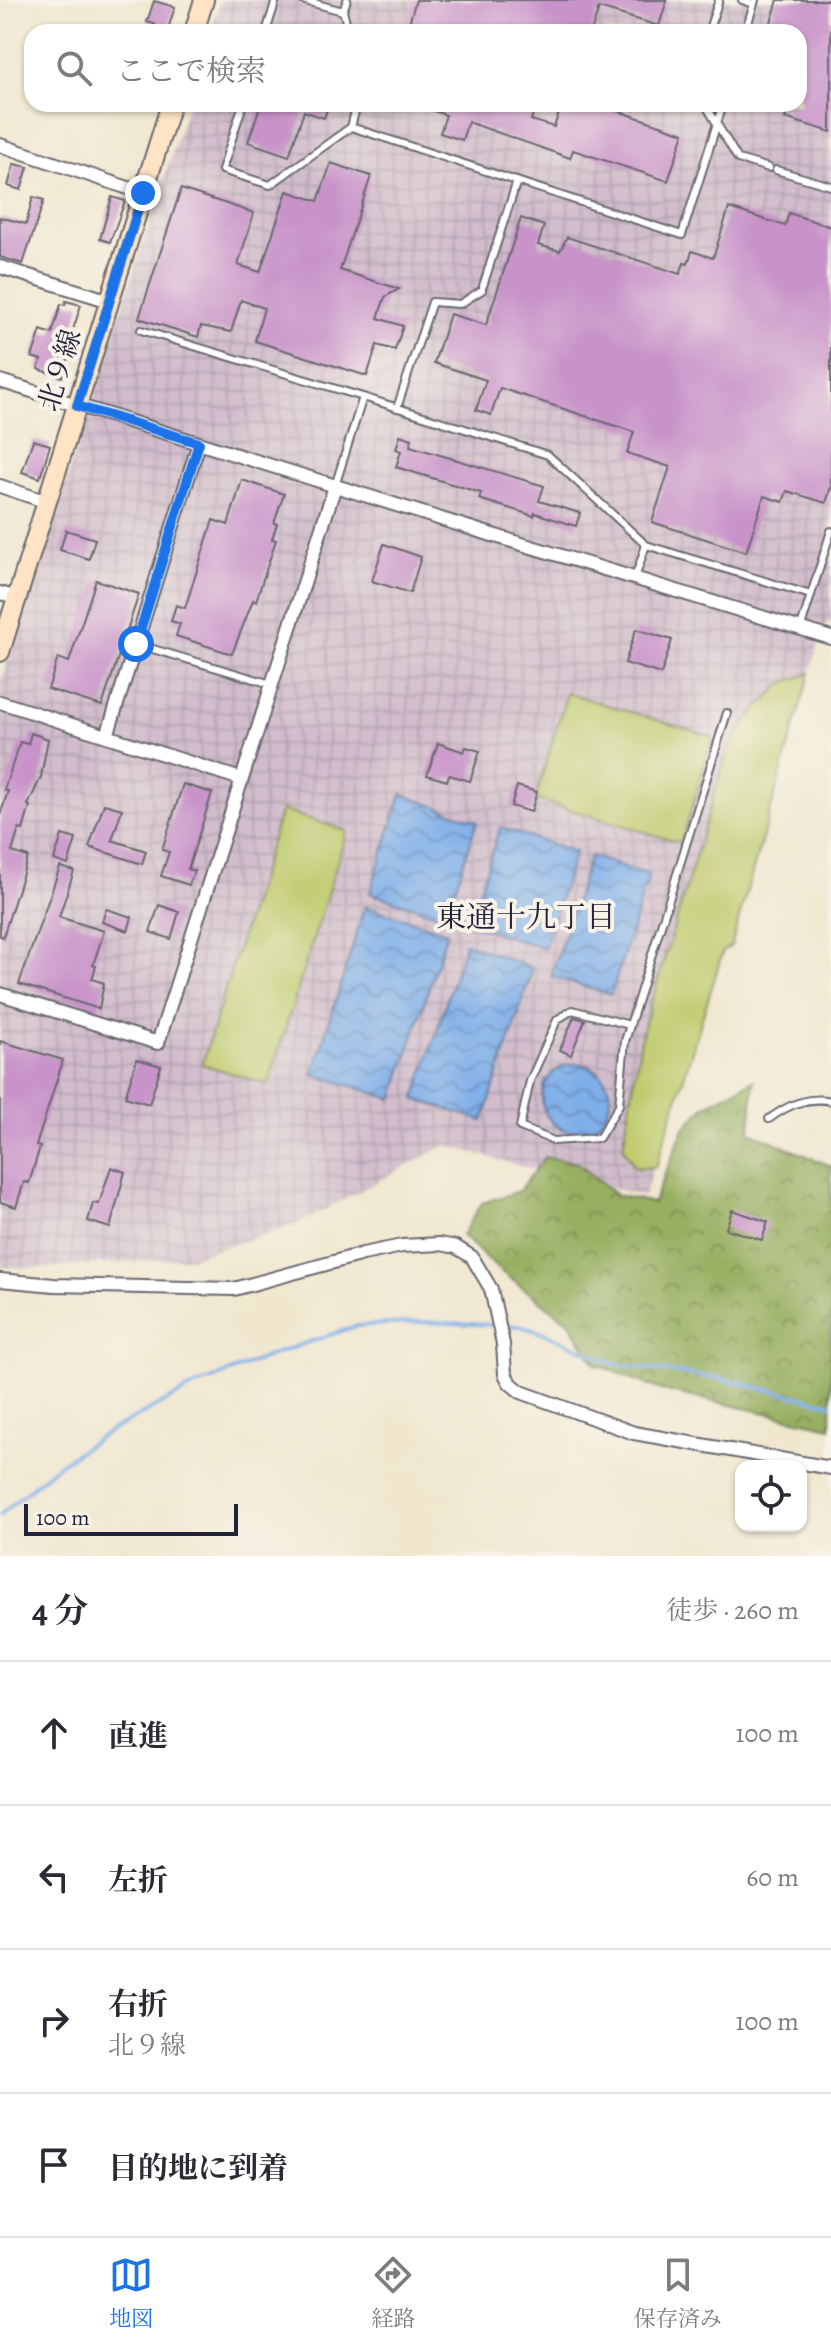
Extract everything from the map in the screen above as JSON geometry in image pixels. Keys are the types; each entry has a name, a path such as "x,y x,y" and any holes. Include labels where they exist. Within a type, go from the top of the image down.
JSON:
{"street":[{"path":"196,24 204,0"},
{"name":"北９線","path":"0,652 8,595 47,502 168,112"},
{"path":"0,145 143,193"},
{"path":"0,267 110,301"},
{"path":"0,381 831,638"},
{"path":"107,736 199,443"},
{"path":"0,486 47,502"},
{"path":"0,994 158,1043 335,486"},
{"path":"0,702 241,779"},
{"path":"0,1280 68,1286 234,1289 402,1246 440,1244 456,1247 472,1257 491,1289 503,1344 505,1374 521,1392 634,1433 831,1468"}],"lane":[{"path":"268,24 276,0"},
{"path":"302,0 343,11"},
{"path":"347,0 343,11 347,24"},
{"path":"711,24 719,0"},
{"path":"742,0 754,2 747,24"},
{"path":"240,112 222,170 270,185 351,127 355,112"},
{"path":"710,112 738,159 831,186"},
{"path":"351,127 682,235 720,112"},
{"path":"397,408 432,302 460,304 482,288 517,181"},
{"path":"141,330 548,455 646,545 811,595"},
{"path":"335,486 363,397"},
{"path":"801,628 831,531"},
{"path":"635,578 646,545"},
{"path":"822,558 831,561"},
{"path":"136,644 272,685"},
{"path":"630,1025 572,1010 557,1020 530,1081 520,1127 554,1141 599,1138 619,1105 625,1041 630,1025 727,713"},
{"path":"769,1119 789,1105 820,1098 831,1101"}],"shaded area":[{"path":"221,0 831,0 831,623 826,622 644,1196 446,1145 296,1225 188,1258 42,1268 0,1267 0,684 185,112 807,112 807,24 214,24"}],"green space":[{"path":"810,673 731,946 723,951 656,1167 636,1168 623,1147 642,1033 727,752 748,718 783,683"},
{"path":"567,693 713,737 681,843 535,799"},
{"path":"281,810 347,831 268,1085 202,1064"},
{"path":"754,1080 750,1132 831,1166 831,1427 661,1390 595,1364 570,1323 499,1270 462,1235 482,1203 519,1191 545,1157 578,1163 616,1195 653,1203 684,1128 706,1105"}],"water":[{"path":"401,794 477,821 446,917 370,893"},
{"path":"500,827 575,852 544,948 469,924"},
{"path":"590,856 649,875 611,995 551,976"},
{"path":"365,906 447,932 393,1099 313,1074"},
{"path":"465,943 533,968 483,1121 415,1099"},
{"path":"569,1064 583,1064 595,1069 605,1079 610,1098 605,1117 595,1127 583,1132 569,1132 557,1127 547,1117 542,1105 542,1091 547,1079 557,1069"}],"building":[{"path":"416,0 667,0 660,24 599,8 594,24 409,23"},
{"path":"778,0 831,0 831,132 785,118 787,112 807,112 807,24 770,24"},
{"path":"154,1 175,7 170,24 147,22"},
{"path":"258,112 304,112 289,156 248,142"},
{"path":"307,112 326,112 324,118"},
{"path":"437,112 534,112 531,120 554,127 559,112 621,112 684,133 668,181 573,150 570,158 468,122 462,140 440,133 446,115"},
{"path":"331,163 371,176 340,270 399,289 385,297 378,318 403,326 395,350 377,345 367,376 255,341 264,308 241,300 231,332 201,326 198,337 139,318 181,189 254,213 238,265 260,272 287,191 318,201"},
{"path":"14,164 28,167 21,190 8,186"},
{"path":"33,197 44,200 23,264 0,257 0,217 26,224"},
{"path":"112,197 125,201 110,242 100,239"},
{"path":"729,208 785,226 789,213 831,227 831,487 826,503 787,491 783,502 764,496 746,552 652,522 670,467 627,453 634,432 500,388 491,415 476,410 486,380 434,363 450,314 486,325 521,218 544,226 538,245 560,251 567,237 680,274 684,263 688,264 692,251 713,258"},
{"path":"66,301 81,305 62,377 38,369 41,360 32,357 41,330 52,334 61,304 65,305"},
{"path":"400,435 412,439 410,446 544,486 539,501 580,513 576,526 479,499 481,493 396,467 401,451 396,449"},
{"path":"33,440 50,445 40,478 22,472"},
{"path":"242,480 284,494 274,523 277,524 272,539 276,540 256,601 253,600 232,654 176,636 180,624 171,621 176,605 185,608 213,520 228,525"},
{"path":"66,530 95,539 89,559 60,550"},
{"path":"384,544 421,557 410,593 372,581"},
{"path":"96,580 139,594 102,706 48,689 58,658 69,662"},
{"path":"636,629 672,640 661,674 625,663"},
{"path":"31,733 48,739 41,777 12,852 28,857 3,937 0,936 0,816 8,791 4,790 20,742 28,744"},
{"path":"438,743 464,752 466,747 480,751 470,781 449,775 447,781 427,775"},
{"path":"183,784 212,793 188,869 194,871 189,885 161,876 169,852 162,850"},
{"path":"517,786 537,792 531,812 511,806"},
{"path":"104,804 122,809 112,840 146,851 142,864 89,847"},
{"path":"62,835 76,839 68,865 54,860"},
{"path":"60,867 74,871 59,917 104,931 93,965 96,966 92,979 104,983 99,1009 19,984"},
{"path":"159,905 179,912 171,939 150,932"},
{"path":"106,909 132,917 128,931 102,922"},
{"path":"574,1017 585,1020 571,1055 560,1050"},
{"path":"0,1041 63,1060 36,1146 40,1147 29,1183 24,1182 16,1207 0,1202"},
{"path":"137,1059 161,1066 149,1104 125,1097"},
{"path":"111,1167 125,1172 110,1228 88,1221 93,1203 99,1204"},
{"path":"732,1210 768,1222 762,1240 726,1229"}],"waterway":[{"path":"0,1515 58,1465 105,1434 193,1387 271,1355 356,1326 422,1322 521,1326 552,1336 614,1364 722,1379 831,1404"}],"district":[{"name":"東通十九丁目","path":"526,917"}],"route":[{"path":"136,644 199,443 77,406 143,193"}]}
